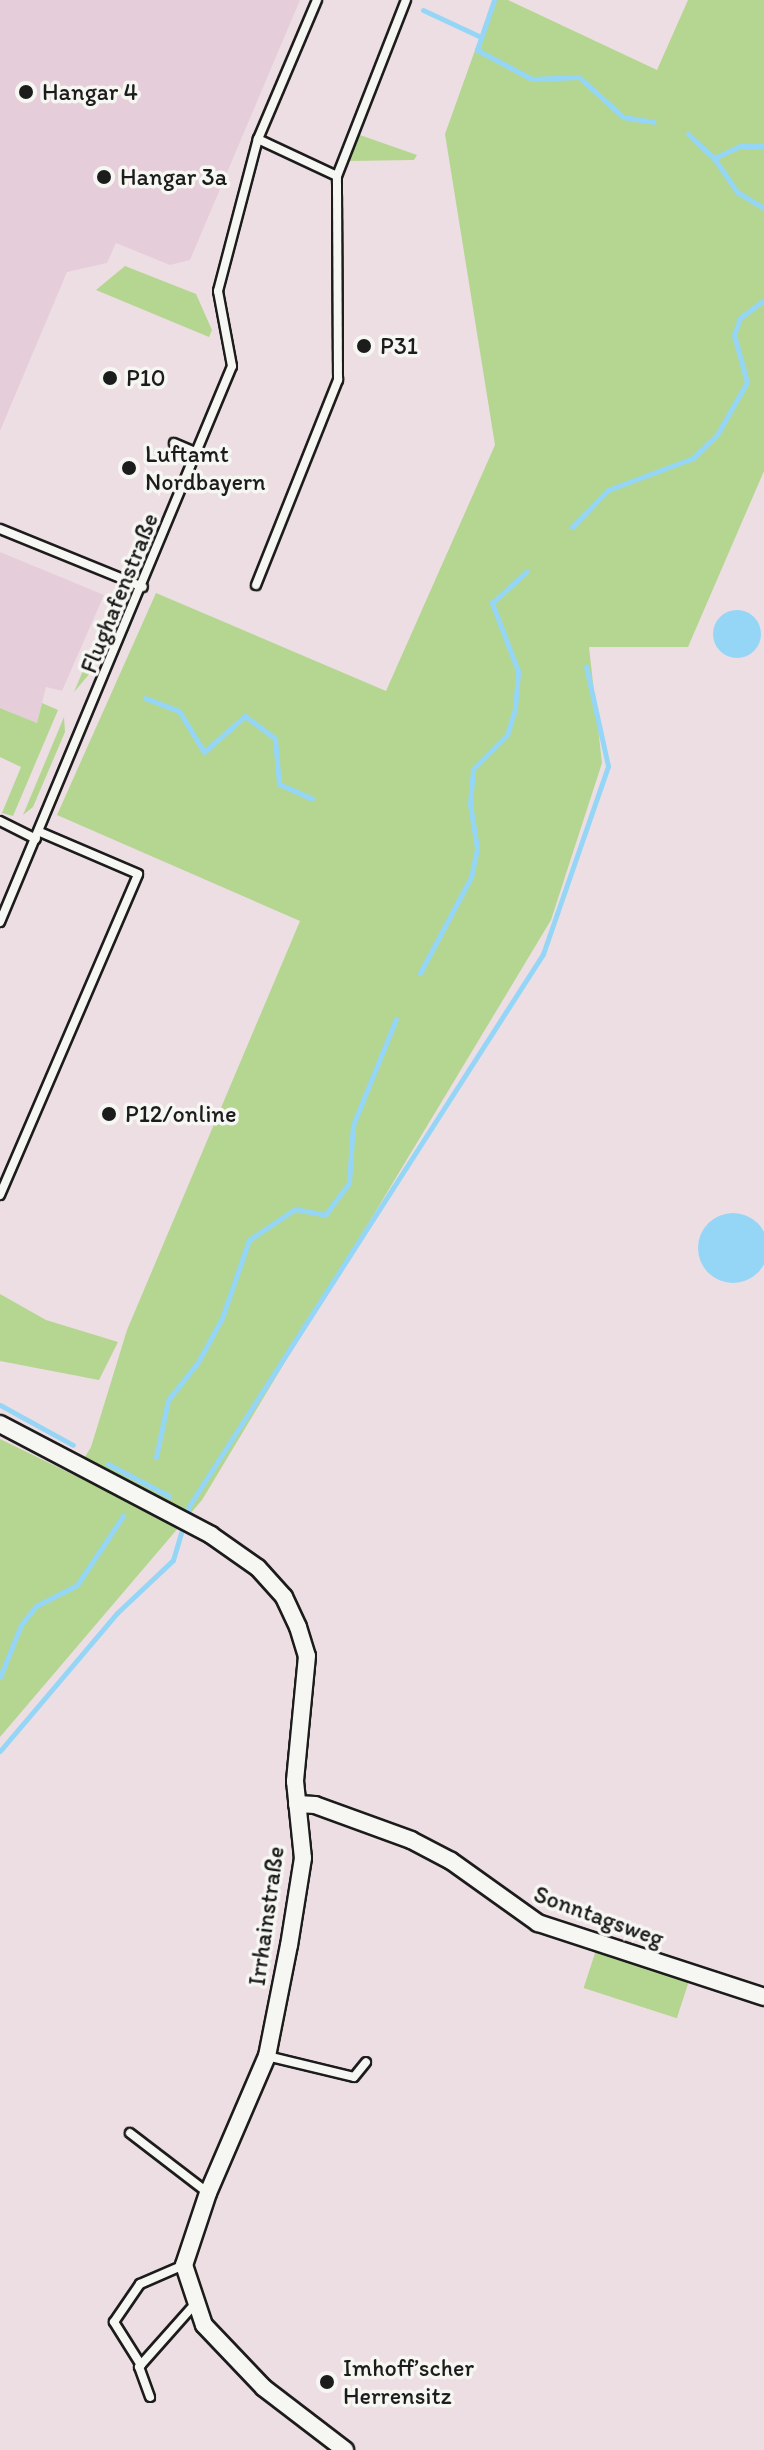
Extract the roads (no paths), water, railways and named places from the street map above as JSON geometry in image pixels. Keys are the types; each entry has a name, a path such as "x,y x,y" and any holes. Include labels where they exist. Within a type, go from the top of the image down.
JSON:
{"street":[{"name":"Irrhainstraße","path":"0,1424 198,1529 258,1568 284,1597 307,1656 297,1804 303,1858 267,2056 208,2193 184,2265"},
{"name":"Sonntagsweg","path":"297,1804 315,1805 411,1840 451,1861 538,1923 764,1997"},
{"path":"184,2265 204,2325 264,2388 345,2450"}],"lane":[{"name":"Flughafenstraße","path":"0,922 143,587 232,366 218,291 258,139 317,0"},
{"path":"256,585 340,370 337,176 406,0"},
{"path":"258,139 337,176"},
{"path":"174,443 197,453"},
{"path":"0,529 143,587"},
{"path":"0,821 138,874 0,1195"},
{"path":"267,2056 354,2077 366,2062"},
{"path":"130,2133 208,2193"},
{"path":"150,2397 141,2365 114,2322 140,2284 184,2265"},
{"path":"141,2365 195,2304"}],"water":[{"path":"737,610 754,617 761,634 754,651 737,658 720,651 713,634 720,617"},
{"path":"733,1213 752,1219 762,1229 768,1248 762,1267 752,1277 733,1283 714,1277 704,1267 698,1248 704,1229 714,1219"}],"waterway":[{"path":"494,0 477,50 532,79 579,77 623,117 654,122"},
{"path":"423,10 481,37"},
{"path":"688,134 714,158"},
{"path":"764,146 740,146 714,158 737,192 764,208"},
{"path":"572,527 608,490 693,458 717,435 747,382 734,335 740,318 764,300"},
{"path":"420,973 471,877 477,848 470,804 473,769 507,735 515,708 518,671 492,603 527,571"},
{"path":"0,1751 117,1613 173,1560 189,1506 543,954 608,766 586,666"},
{"path":"145,698 179,711 204,752 245,716 275,739 279,784 312,799"},
{"path":"156,1457 168,1400 198,1362 222,1318 249,1240 295,1209 325,1215 349,1183 353,1125 396,1019"},
{"path":"0,1405 73,1445"},
{"path":"108,1464 169,1496"},
{"path":"0,1677 21,1625 36,1606 77,1585 123,1516"}],"place":[{"name":"Hangar 4","path":"26,92"},
{"name":"Hangar 3a","path":"104,177"},
{"name":"P31","path":"364,346"},
{"name":"P10","path":"110,378"},
{"name":"Luftamt Nordbayern","path":"129,468"},
{"name":"P12/online","path":"109,1114"},
{"name":"Imhoff’scher Herrensitz","path":"327,2382"}]}
